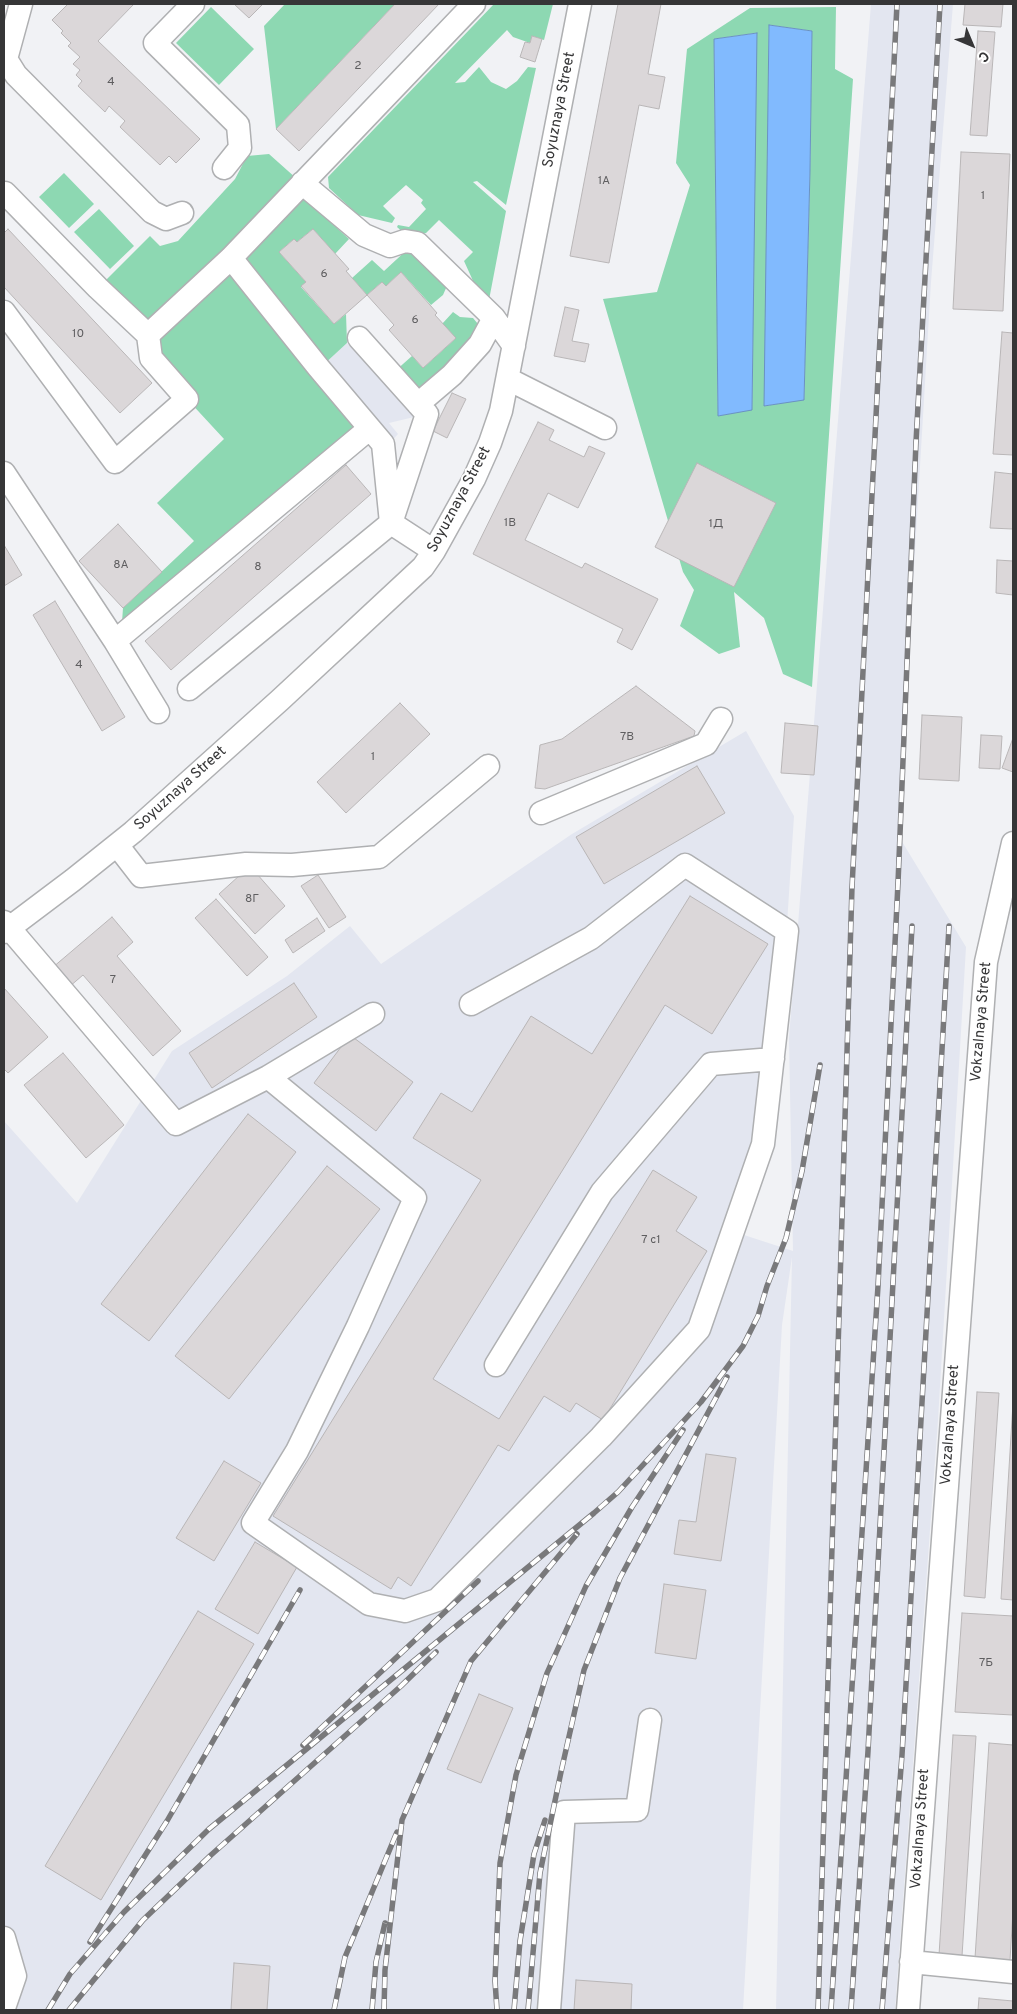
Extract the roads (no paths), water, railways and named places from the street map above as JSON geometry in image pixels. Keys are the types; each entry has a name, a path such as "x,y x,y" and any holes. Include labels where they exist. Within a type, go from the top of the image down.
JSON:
{"street":[{"path":"21,4 6,59 16,75 152,212 166,219 182,213"},
{"path":"193,4 155,43 238,125 240,148 224,168"},
{"path":"148,335 230,258 474,4"},
{"name":"Soyuznaya Street","path":"5,928 117,845 294,687 423,567 434,551 474,479 490,443 501,411 580,4"},
{"path":"302,183 364,235 390,246 405,241 417,243 494,318 514,346"},
{"path":"4,194 6,193 98,288 148,335 151,358 187,399 114,462 4,312"},
{"path":"230,258 383,444 391,523"},
{"path":"418,404 452,375 480,344 494,318"},
{"path":"189,689 391,523 427,414 359,338"},
{"path":"508,379 605,428"},
{"path":"115,641 369,428"},
{"path":"4,474 115,641 158,712"},
{"path":"391,523 434,551"},
{"path":"541,813 706,744 721,719"},
{"path":"117,845 141,876 246,864 292,865 379,857 488,766"},
{"name":"Vokzalnaya Street","path":"908,2010 986,962 1007,892 1013,843"},
{"path":"268,1076 415,1198 358,1326 297,1450 253,1523 369,1604 406,1611 437,1600 601,1437 699,1329 763,1144 786,931 685,865 591,938 471,1004"},
{"path":"5,928 176,1124 268,1076 373,1014"},
{"path":"496,1365 602,1192 711,1064 773,1058"},
{"path":"548,2010 564,1812 637,1810 650,1720"},
{"path":"4,1938 15,1976 4,2008"},
{"path":"911,1962 1013,1972"}],"water":[{"path":"769,25 812,31 804,400 764,406"},
{"path":"757,33 752,410 718,416 714,39"}],"railway":[{"path":"818,2010 852,887 897,4"},
{"path":"831,2010 878,1286 898,883 916,442 940,4"},
{"path":"851,2010 868,1751 912,926"},
{"path":"882,2010 902,1755 949,926"},
{"path":"48,2010 70,1974 124,1912 209,1829 594,1513 618,1492 701,1402 743,1346 758,1316 767,1286 786,1238 802,1171 820,1065"},
{"path":"528,2010 540,1873 584,1670 620,1578 727,1377"},
{"path":"497,2010 495,1981 500,1863 516,1775 547,1673 586,1586 632,1507 683,1430"},
{"path":"384,2010 385,1970 402,1820 471,1661 577,1534"},
{"path":"303,1745 478,1581"},
{"path":"90,1942 167,1821 300,1590"},
{"path":"69,2010 143,1920 211,1855 401,1686 436,1652"},
{"path":"514,2010 520,1941 534,1854 545,1820"},
{"path":"334,2010 345,1957 397,1832"},
{"path":"372,2010 376,1962 385,1923"}]}
